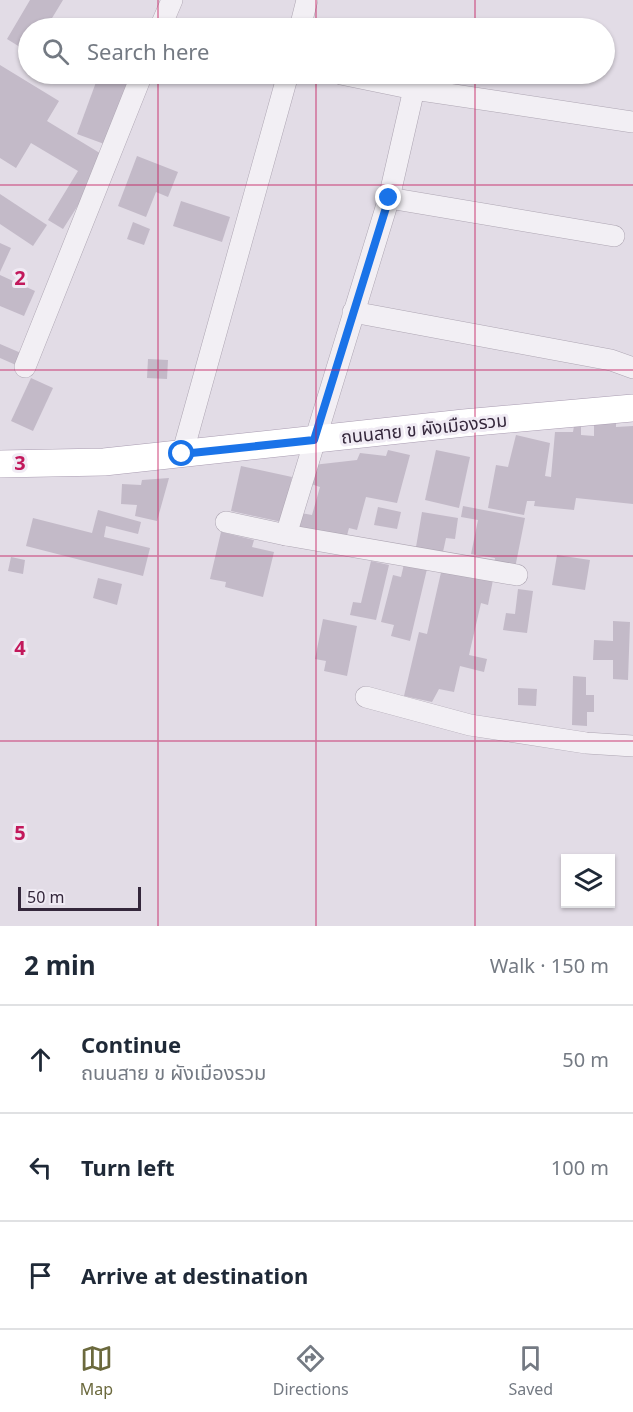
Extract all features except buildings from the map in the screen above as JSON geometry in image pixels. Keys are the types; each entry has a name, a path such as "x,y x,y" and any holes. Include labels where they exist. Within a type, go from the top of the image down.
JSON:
{"main road":[{"name":"ถนนสาย ข ผังเมืองรวม","path":"0,464 104,462 464,423 633,408"}],"street":[{"path":"164,18 172,0"},
{"path":"302,18 307,0"},
{"path":"25,367 138,84"},
{"path":"182,454 285,84"},
{"path":"390,84 633,122"},
{"path":"286,535 389,198 414,89"},
{"path":"389,198 614,236"},
{"path":"353,312 611,360 633,368"},
{"path":"226,522 286,535 517,575"},
{"path":"366,697 470,725 586,743 633,746"}],"route":[{"path":"182,454 314,440 389,198"}]}
